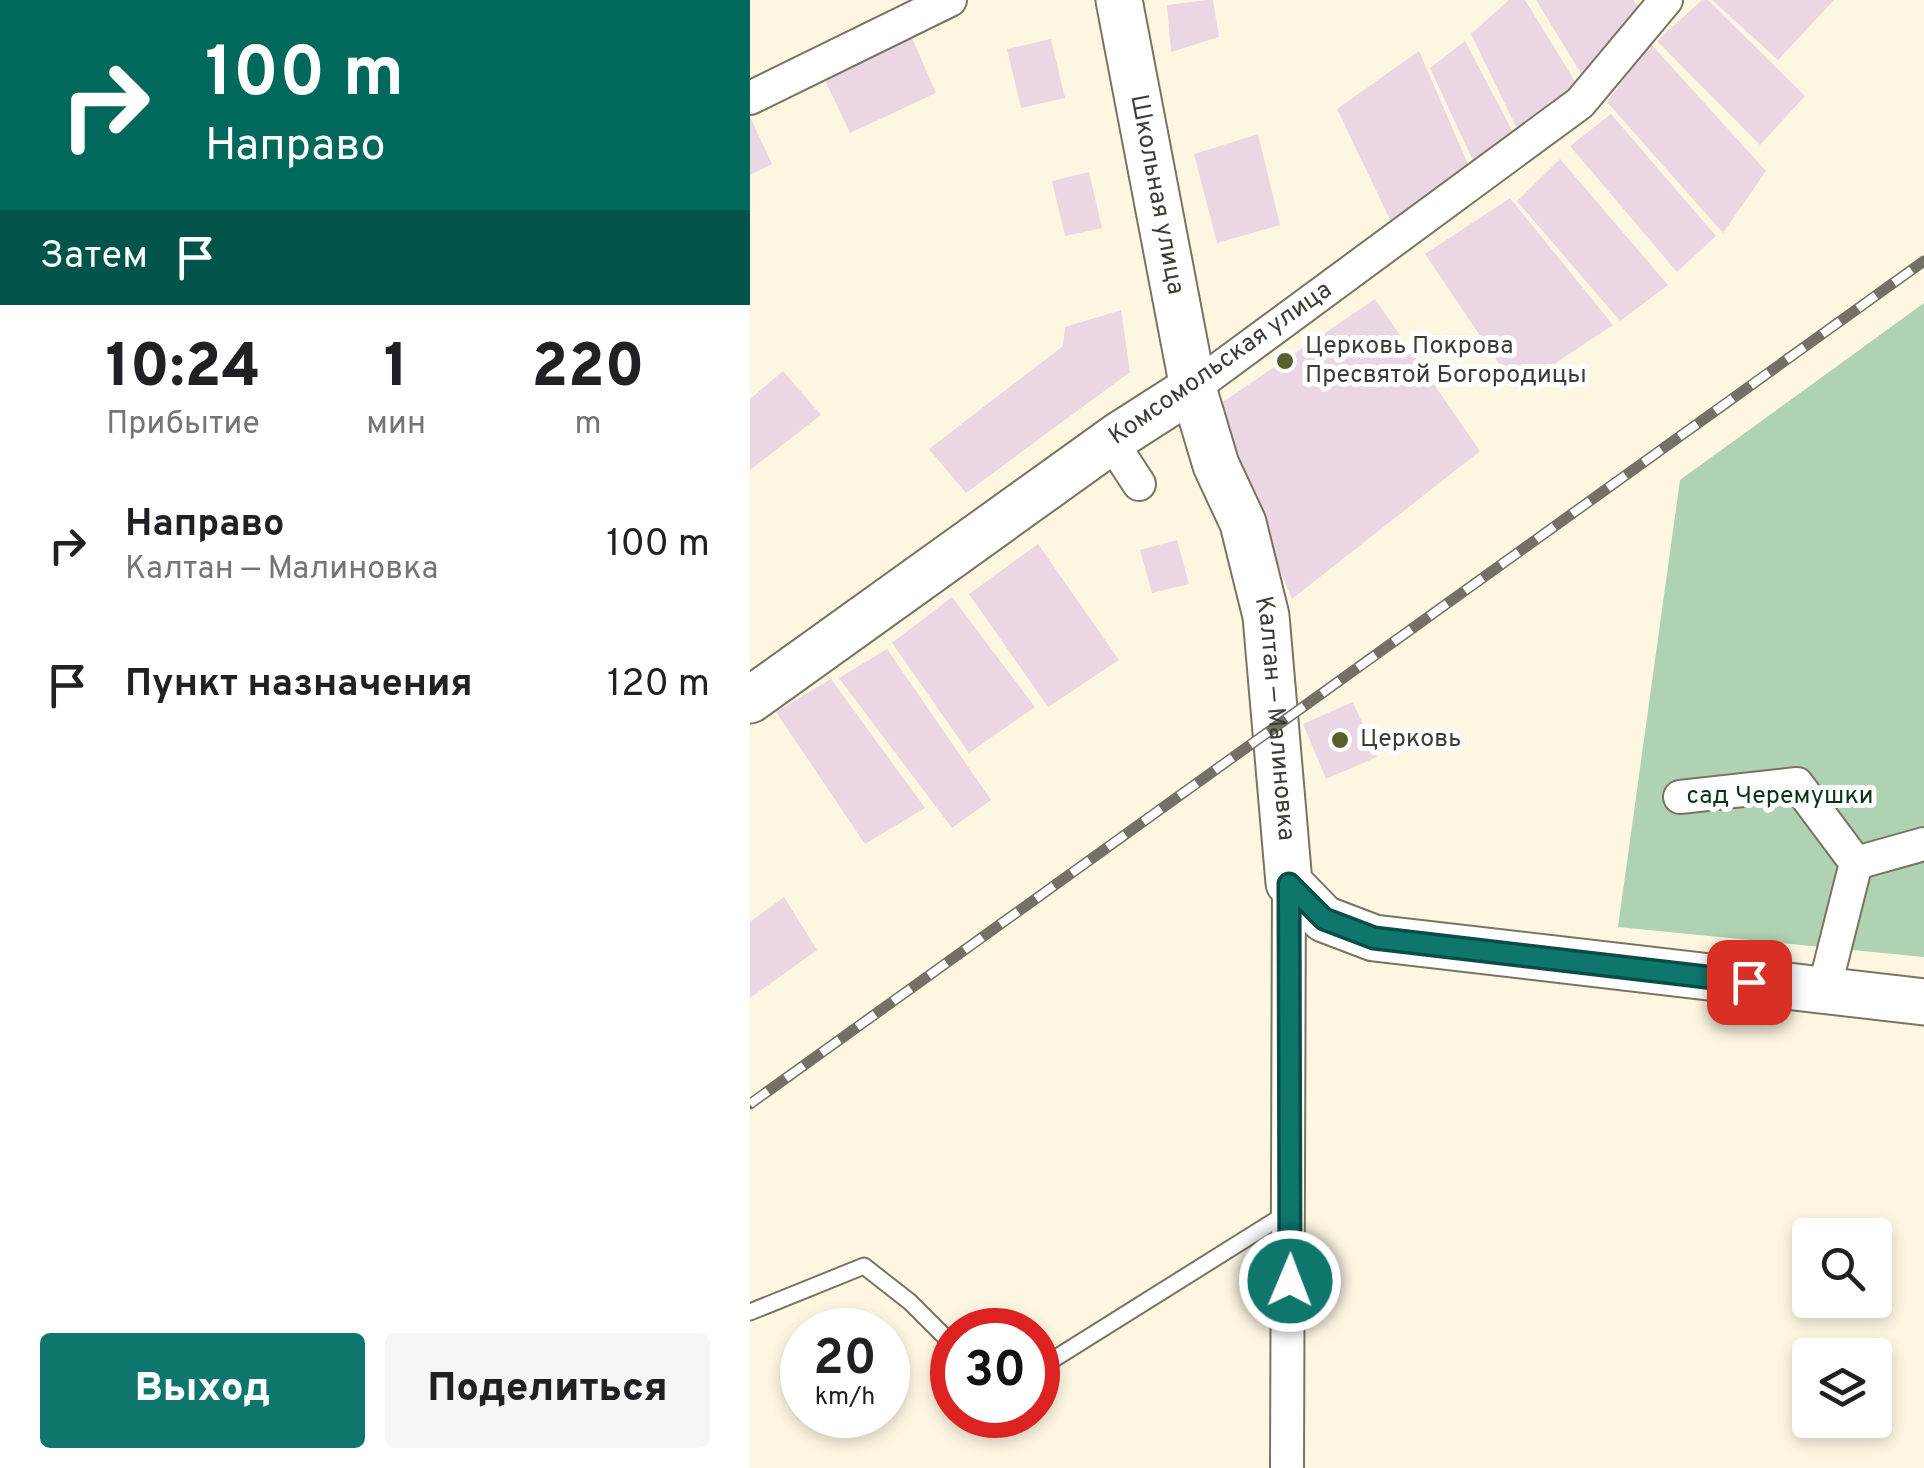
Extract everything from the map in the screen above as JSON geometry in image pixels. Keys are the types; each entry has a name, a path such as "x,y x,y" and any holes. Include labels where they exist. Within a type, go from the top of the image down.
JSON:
{"street":[{"path":"750,98 950,0"},
{"name":"Школьная улица","path":"1119,0 1193,388"},
{"name":"Комсомольская улица","path":"750,700 1110,441 1193,388 1580,103 1666,0"},
{"name":"Калтан — Малиновка","path":"1193,388 1216,465 1243,523 1266,616 1289,884"},
{"path":"1110,441 1139,484"},
{"path":"1680,797 1796,784 1856,863"},
{"path":"1856,863 1924,844"},
{"path":"1824,990 1856,863"},
{"path":"1289,884 1324,919 1374,938 1924,1002"},
{"path":"1287,1468 1289,884"}],"lane":[{"path":"1060,1355 1290,1211"},
{"path":"750,1312 864,1266 930,1322"}],"green space":[{"name":"сад Черемушки","path":"1924,303 1924,957 1618,927 1680,480"}],"building":[{"path":"1213,0 1219,37 1171,52 1167,5"},
{"path":"1509,0 1525,0 1581,91 1522,139 1471,34"},
{"path":"1536,0 1633,0 1646,14 1590,88"},
{"path":"1702,0 1708,0 1805,96 1760,145 1657,41"},
{"path":"1712,0 1834,0 1778,60"},
{"path":"912,38 936,93 850,133 824,78"},
{"path":"1051,39 1065,98 1021,108 1007,49"},
{"path":"1465,41 1516,138 1476,167 1430,68"},
{"path":"1650,43 1766,171 1723,233 1607,102"},
{"path":"1419,51 1471,171 1395,230 1337,109"},
{"path":"1611,114 1716,236 1677,272 1570,146"},
{"path":"750,117 772,164 750,175"},
{"path":"1258,134 1280,225 1217,243 1194,154"},
{"path":"1560,159 1668,285 1620,321 1517,201"},
{"path":"1089,172 1102,228 1065,236 1052,181"},
{"path":"1510,198 1613,325 1516,389 1425,254"},
{"path":"1375,299 1480,451 1292,599 1214,408"},
{"path":"1121,310 1130,372 966,493 929,449 1063,346 1065,327"},
{"path":"783,371 821,415 750,470 750,399"},
{"path":"1177,540 1189,584 1152,593 1140,550"},
{"path":"1038,544 1119,660 1048,707 969,594"},
{"path":"952,597 1035,707 969,753 892,643"},
{"path":"887,649 991,800 952,828 839,678"},
{"path":"831,679 925,808 865,844 776,712"},
{"name":"Церковь","path":"1353,702 1377,757 1326,779 1303,724"},
{"path":"784,897 817,950 750,998 750,922"}],"railway":[{"path":"750,1104 1924,261"}],"place":[{"name":"Церковь Покрова Пресвятой Богородицы","path":"1285,361"},
{"name":"Церковь","path":"1340,740"}],"route":[{"path":"1290,1281 1289,884 1324,919 1374,938 1749,982"}]}
